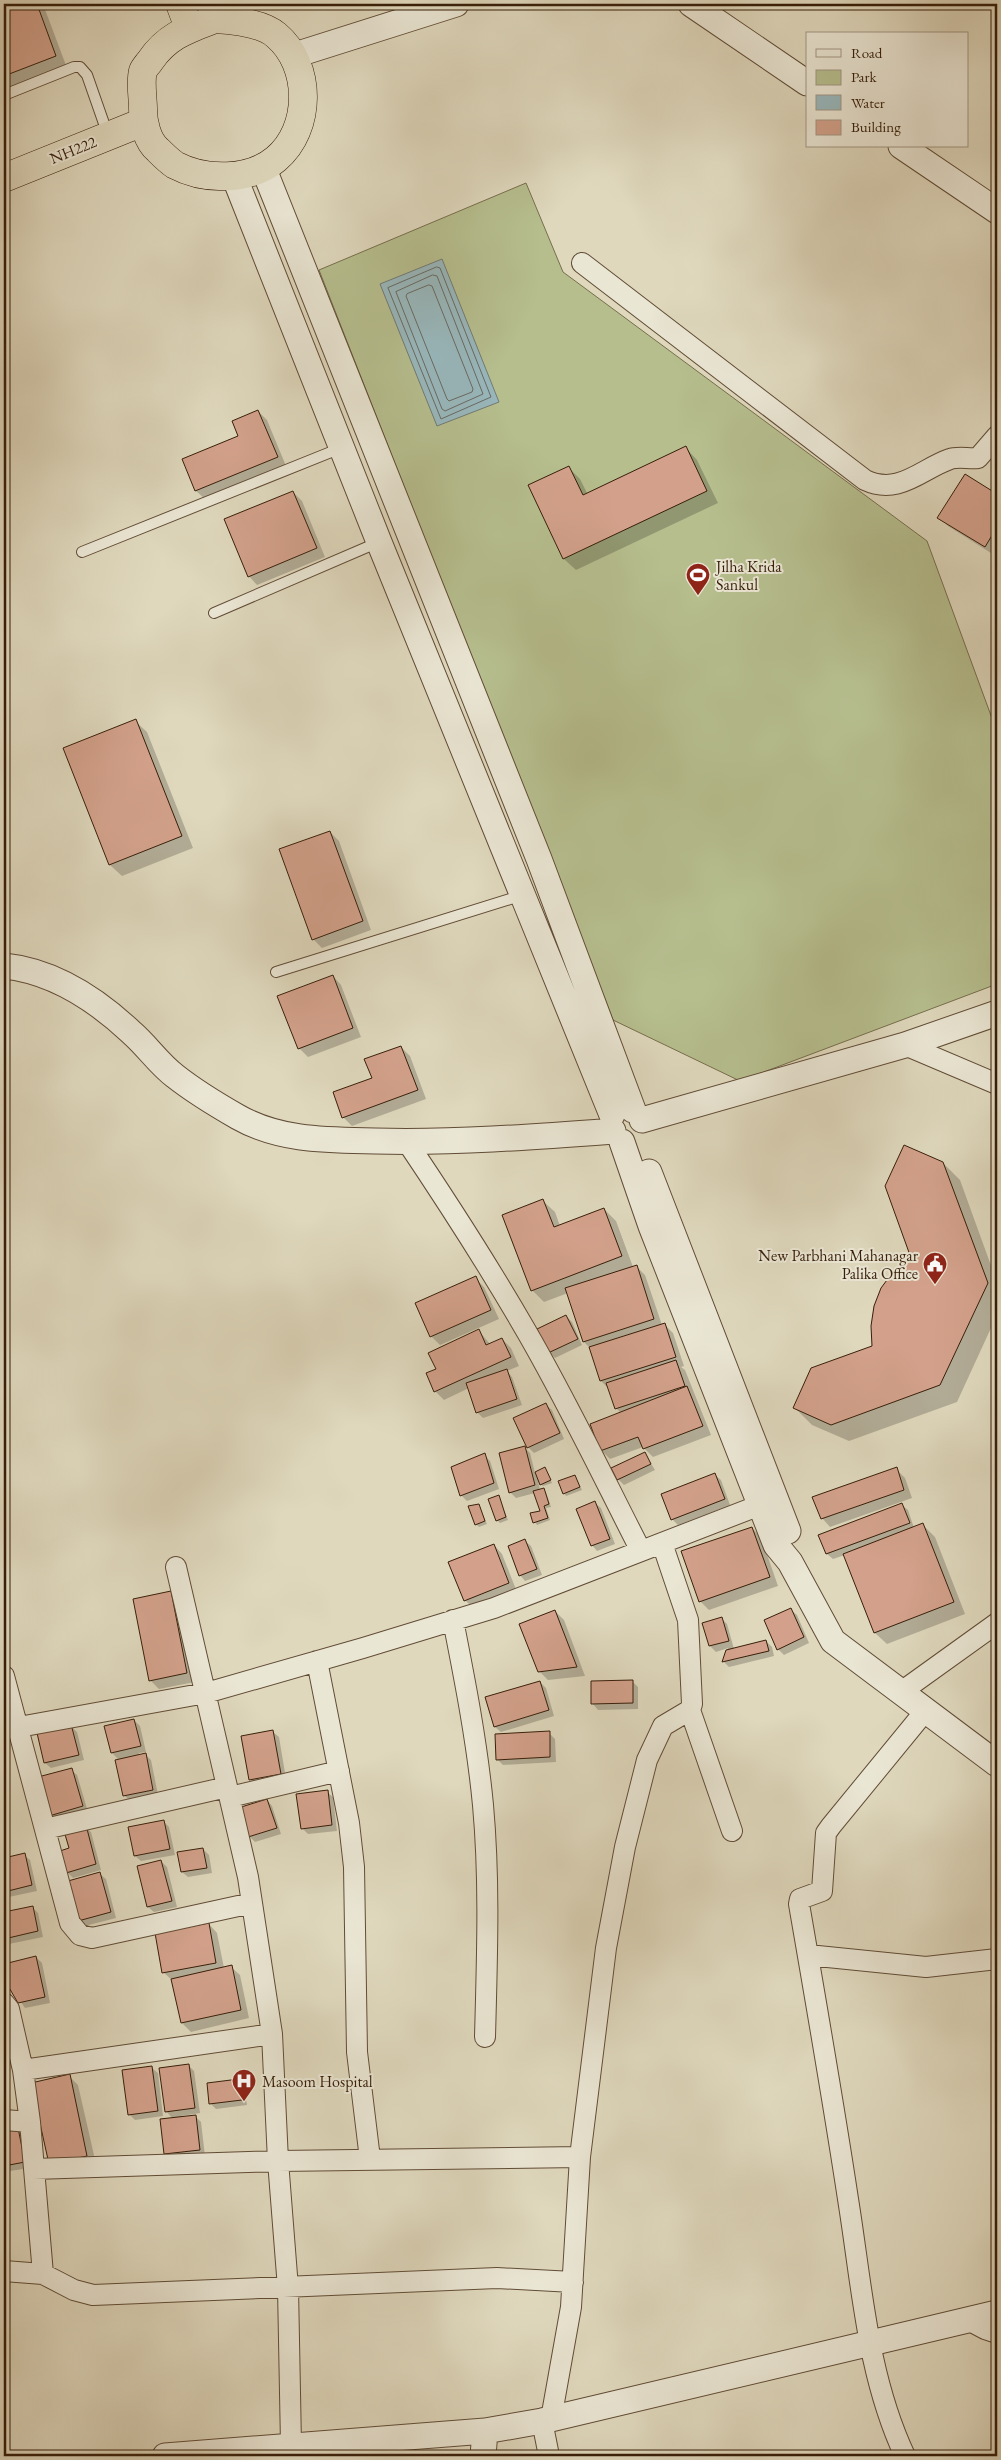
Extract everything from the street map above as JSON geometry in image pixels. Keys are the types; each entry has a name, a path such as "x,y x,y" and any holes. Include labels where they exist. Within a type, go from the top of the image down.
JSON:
{"highway":[{"path":"212,12 275,34 295,55 302,78 303,108 295,133 277,158 257,171 234,176 212,176 176,165 155,147 143,122 143,71 185,16 212,12"},
{"name":"NH222","path":"4,178 143,122"}],"street":[{"path":"295,55 456,4"},
{"path":"691,4 806,82"},
{"path":"904,148 997,211"},
{"path":"263,167 398,511 539,859 626,1126 769,1502 789,1531 790,1562 833,1641 997,1764"},
{"path":"234,176 341,448 522,895 626,1126"},
{"path":"582,263 865,480 874,484 884,486 905,482 948,459 978,458 997,436"},
{"path":"375,532 398,511"},
{"path":"4,966 19,967 53,977 85,996 132,1032 174,1075 239,1118 271,1131 310,1140 443,1143 626,1126 905,1045 997,1013"},
{"path":"905,1045 997,1084"},
{"path":"407,1142 473,1242 525,1330 566,1404 641,1551"},
{"path":"19,1727 206,1692 318,1661 494,1608 769,1502"},
{"path":"662,1543 688,1620 692,1704 690,1710 732,1832"},
{"path":"176,1567 206,1692 252,1903 272,2034 278,2160 288,2288 291,2445"},
{"path":"453,1620 473,1721 483,1805 489,1900 485,2037"},
{"path":"902,1692 997,1623"},
{"path":"318,1661 349,1823 354,1867 357,2052 370,2160"},
{"path":"4,1676 70,1923 80,1935 92,1938 252,1903"},
{"path":"549,2456 546,2420 571,2307 580,2157 606,1948 625,1847 647,1760 663,1726 690,1710"},
{"path":"905,2456 893,2427 868,2344 848,2199 799,1904 804,1896 819,1894 822,1891 826,1834 926,1710"},
{"path":"46,1829 339,1771"},
{"path":"808,1955 926,1967 997,1960"},
{"path":"4,2003 9,2009 23,2070 30,2122 43,2274"},
{"path":"23,2070 272,2034"},
{"path":"4,2120 30,2122"},
{"path":"34,2168 278,2160 580,2157"},
{"path":"4,2271 43,2274 74,2290 92,2295 497,2278 573,2282"},
{"path":"164,2456 485,2431 546,2420 997,2313"},
{"path":"968,2320 997,2333"},
{"path":"483,2456 485,2431"}],"lane":[{"path":"4,95 74,67 80,67 87,75 109,136"},
{"path":"82,552 341,448"},
{"path":"214,613 375,532"},
{"path":"276,972 522,895"}],"green space":[{"name":"Jilha Krida Sankul","path":"526,183 563,272 927,541 997,732 997,984 740,1081 613,1020 319,270"}],"water":[{"path":"442,259 499,402 437,426 380,284"}],"building":[{"path":"4,4 37,4 56,56 4,76"},
{"path":"258,410 278,457 195,491 182,459 238,436 232,421"},
{"path":"686,446 707,491 563,559 528,485 569,466 583,495"},
{"path":"965,474 997,494 997,527 985,547 937,518"},
{"path":"293,491 317,548 248,577 224,519"},
{"path":"136,719 182,836 109,865 63,748"},
{"path":"330,831 363,921 312,940 279,849"},
{"path":"333,975 353,1028 298,1049 277,996"},
{"path":"401,1046 418,1090 342,1118 333,1092 372,1078 364,1059"},
{"name":"New Parbhani Mahanagar Palika Office","path":"904,1145 943,1162 988,1283 940,1385 831,1425 793,1408 811,1368 872,1346 871,1326 874,1306 881,1288 893,1272 911,1258 885,1186"},
{"path":"543,1199 554,1227 604,1208 622,1256 531,1291 502,1215"},
{"path":"637,1265 654,1319 583,1342 565,1288"},
{"path":"476,1276 491,1310 430,1337 415,1303"},
{"path":"566,1315 578,1339 548,1353 537,1329"},
{"path":"665,1323 676,1357 600,1381 589,1347"},
{"path":"479,1329 486,1345 502,1338 511,1357 434,1392 426,1373 436,1369 428,1353"},
{"path":"676,1360 685,1386 615,1409 606,1383"},
{"path":"507,1369 517,1399 476,1413 466,1383"},
{"path":"687,1386 703,1426 643,1449 638,1437 600,1451 590,1424"},
{"path":"546,1403 560,1433 527,1448 513,1418"},
{"path":"525,1446 535,1485 509,1493 499,1453"},
{"path":"645,1452 651,1464 617,1480 611,1468"},
{"path":"485,1453 494,1483 460,1496 451,1467"},
{"path":"545,1467 551,1480 540,1485 535,1472"},
{"path":"897,1467 904,1490 821,1519 812,1497"},
{"path":"715,1473 725,1499 671,1520 661,1494"},
{"path":"575,1475 580,1487 563,1494 558,1481"},
{"path":"544,1488 549,1504 544,1506 548,1518 533,1523 530,1513 540,1511 533,1491"},
{"path":"499,1495 506,1517 496,1521 488,1499"},
{"path":"595,1501 610,1539 591,1546 576,1509"},
{"path":"902,1503 910,1523 826,1554 818,1535"},
{"path":"479,1504 485,1521 475,1525 468,1506"},
{"path":"923,1523 954,1602 874,1633 843,1554"},
{"path":"752,1527 770,1577 699,1602 681,1551"},
{"path":"525,1539 537,1569 519,1576 508,1546"},
{"path":"494,1544 509,1583 464,1601 448,1562"},
{"path":"171,1591 187,1673 149,1681 133,1599"},
{"path":"791,1608 804,1637 777,1650 764,1620"},
{"path":"555,1610 577,1667 538,1672 519,1624"},
{"path":"722,1617 729,1641 709,1646 702,1623"},
{"path":"766,1640 769,1651 722,1662 726,1650"},
{"path":"633,1680 633,1703 591,1704 591,1681"},
{"path":"540,1681 549,1710 494,1727 485,1697"},
{"path":"134,1719 141,1746 111,1753 104,1726"},
{"path":"71,1724 79,1755 44,1763 37,1733"},
{"path":"273,1730 281,1774 249,1780 241,1736"},
{"path":"550,1731 550,1757 496,1760 495,1734"},
{"path":"146,1753 153,1790 123,1796 115,1760"},
{"path":"72,1768 83,1806 49,1816 38,1777"},
{"path":"328,1790 332,1825 301,1829 296,1794"},
{"path":"267,1799 277,1828 248,1837 238,1808"},
{"path":"164,1820 170,1849 134,1856 128,1827"},
{"path":"86,1825 96,1864 66,1873 60,1851 69,1848 64,1831"},
{"path":"203,1848 207,1868 181,1872 177,1852"},
{"path":"25,1853 32,1885 4,1892 4,1858"},
{"path":"161,1860 172,1901 147,1907 137,1866"},
{"path":"100,1872 111,1912 78,1921 68,1881"},
{"path":"33,1906 38,1931 4,1939 4,1912"},
{"path":"209,1923 216,1963 162,1973 155,1933"},
{"path":"36,1956 45,1997 18,2003 4,1979 4,1964"},
{"path":"232,1965 241,2010 181,2023 171,1979"},
{"path":"189,2064 195,2108 165,2112 159,2068"},
{"path":"152,2066 158,2111 128,2115 122,2070"},
{"path":"70,2074 87,2156 49,2164 31,2083"},
{"path":"239,2079 242,2100 209,2104 207,2083"},
{"path":"196,2115 200,2150 164,2154 160,2119"},
{"path":"18,2128 25,2162 4,2166 4,2131"}],"place":[{"name":"Jilha Krida Sankul","path":"698,596"},
{"name":"New Parbhani Mahanagar Palika Office","path":"935,1285"},
{"name":"Masoom Hospital","path":"244,2102"}]}
